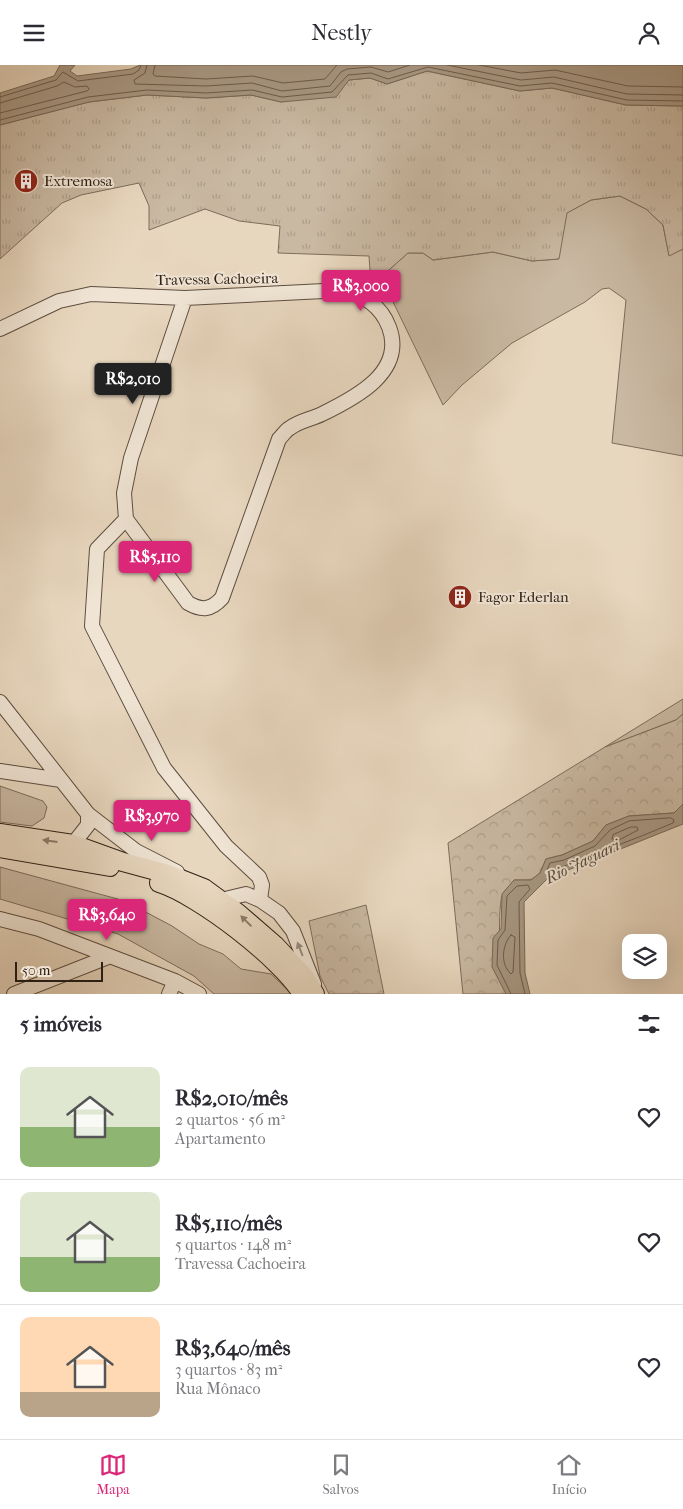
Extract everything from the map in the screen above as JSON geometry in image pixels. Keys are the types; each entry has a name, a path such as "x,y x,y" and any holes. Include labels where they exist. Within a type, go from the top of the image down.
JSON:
{"main road":[{"path":"0,833 73,844 122,862 171,875 204,888 274,945 304,976 316,994"},
{"path":"0,847 106,866 170,886 222,918 256,945 302,994"}],"street":[{"name":"Travessa Cachoeira","path":"0,329 59,301 91,294 185,298 344,291 360,294 372,302 385,317 394,340 391,358 369,388 321,415 290,427 279,439 222,598 214,606 208,609 197,608 188,603 126,519"},
{"path":"185,298 131,458 124,493 126,519 97,549 92,626 164,768 221,839 246,867 259,877 262,885 260,900"},
{"path":"0,703 88,814 136,851 204,888"},
{"path":"0,771 61,780"},
{"path":"73,844 88,825 88,814"},
{"path":"221,900 246,894 260,900 279,913 294,931 316,994"},
{"path":"0,919 39,929 108,957 172,988 199,994"},
{"path":"14,994 108,957"}],"green space":[{"path":"427,71 520,91 552,88 626,105 683,106 683,249 669,256 663,225 646,209 620,196 591,200 567,213 559,259 532,261 493,252 433,260 423,253 408,253 381,277 370,270 369,256 278,253 280,226 239,221 205,209 149,230 149,206 139,183 81,195 62,203 0,259 0,125 89,102 147,95 206,98 251,95 281,102 349,80 370,78 387,84"},
{"path":"620,196 646,209 663,225 669,255 683,249 683,456 612,443 626,300 609,288 602,289 585,302 512,343 462,385 443,405 381,277 408,253 423,253 433,260 493,252 532,261 558,259 566,213 591,200"},
{"path":"683,699 683,714 676,720 605,747"},
{"path":"683,714 683,804 674,813 629,816 606,825 593,841 562,855 546,859 540,873 531,880 514,880 503,894 500,905 501,960 506,994 463,994 448,843 605,747 676,720"},
{"path":"0,786 43,801 47,807 44,818 32,826 0,822"},
{"path":"0,867 125,901 172,926 199,944 223,954 241,969 271,974 292,994 214,994 194,976 118,934 0,899"},
{"path":"366,905 384,994 329,994 320,976 309,921"}],"water":[{"path":"60,65 75,65 70,71 77,76 131,69 140,65 683,65 683,106 626,105 552,88 520,91 427,71 387,84 370,78 349,80 336,97 281,102 251,95 206,98 147,95 89,102 0,125 0,93 54,76"},
{"name":"Rio Jaguari","path":"683,804 683,824 548,878 524,902 525,973 530,994 506,994 492,967 493,938 501,929 502,894 514,880 531,880 540,873 546,859 562,855 593,841 606,825 629,816 674,813"}],"place":[{"name":"Extremosa","path":"26,181"},
{"name":"Fagor Ederlan","path":"460,597"}]}
